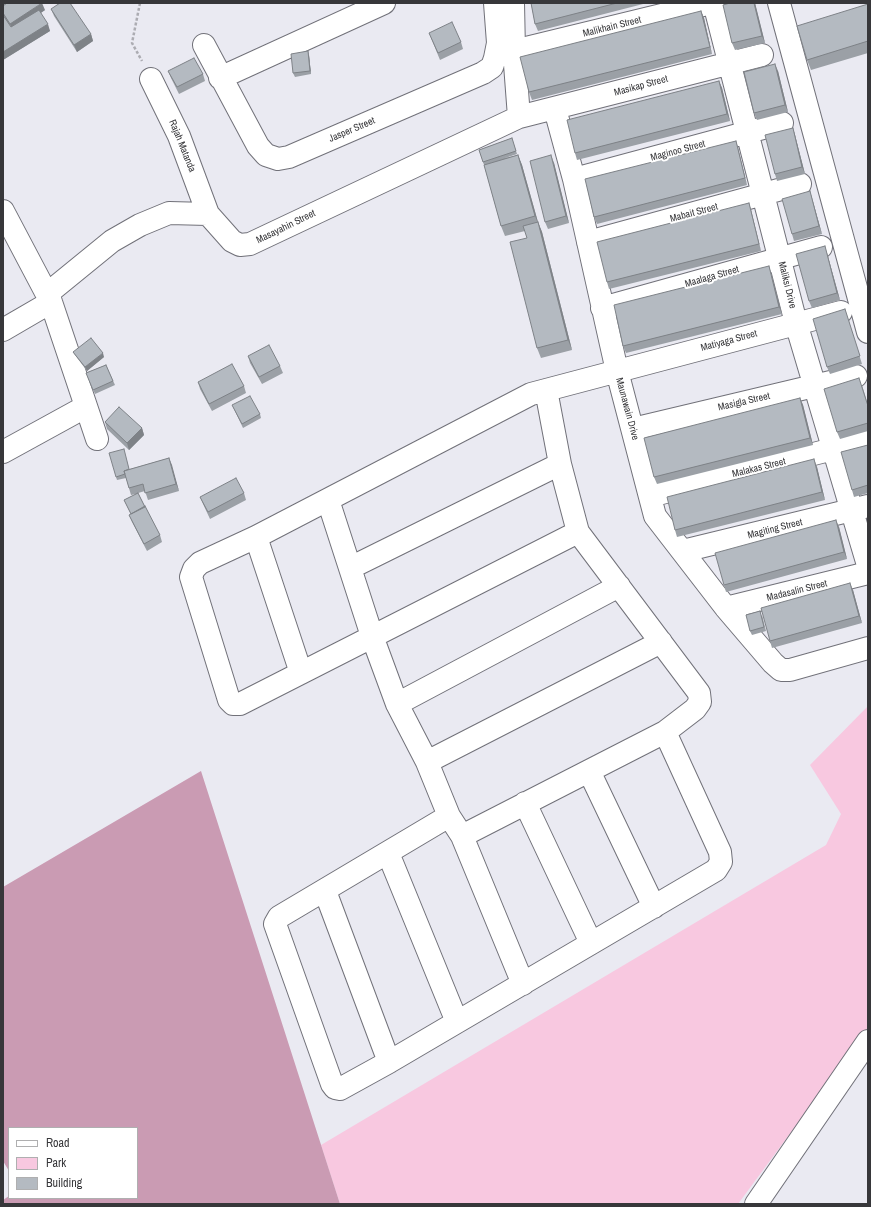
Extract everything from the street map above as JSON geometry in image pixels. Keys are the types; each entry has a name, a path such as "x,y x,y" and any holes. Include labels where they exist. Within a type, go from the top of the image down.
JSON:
{"street":[{"path":"220,78 384,3"},
{"name":"Jasper Street","path":"204,45 220,78 258,146 266,155 278,159 289,157 483,74 492,67 496,58 498,43 495,3"},
{"path":"513,3 514,51 519,117"},
{"name":"Malikhain Street","path":"514,51 711,3"},
{"name":"Maliksi Drive","path":"714,3 796,323 833,449 860,508 868,565"},
{"path":"779,3 868,332"},
{"name":"Masikap Street","path":"519,117 762,55"},
{"name":"Rajah Matanda","path":"151,79 179,136 208,214"},
{"name":"Maunawain Drive","path":"555,109 574,179 617,371 656,516 726,608 773,663 781,670 790,670 868,648"},
{"name":"Masayahin Street","path":"208,214 232,241 240,245 250,244 519,117"},
{"name":"Maginoo Street","path":"574,179 782,123"},
{"name":"Mabait Street","path":"588,242 800,184"},
{"path":"3,211 49,298 84,407 97,439"},
{"path":"3,330 49,298 112,242 140,225 169,213 208,214"},
{"name":"Maalaga Street","path":"602,308 822,247"},
{"name":"Matiyaga Street","path":"300,673 240,704 233,704 229,700 191,577 194,569 200,563 256,538 531,394 842,312"},
{"name":"Masigla Street","path":"633,429 856,376"},
{"path":"462,836 665,732 695,709 700,702 700,692 578,532 560,464 546,390"},
{"path":"3,452 84,407"},
{"name":"Malakas Street","path":"650,496 868,440"},
{"path":"350,568 560,464"},
{"path":"328,500 372,636 396,704 427,762 449,816 462,836 523,984"},
{"name":"Magiting Street","path":"683,551 860,508"},
{"path":"256,538 300,673 578,532"},
{"name":"Madasalin Street","path":"726,608 868,573"},
{"path":"396,704 619,586"},
{"path":"427,762 661,642"},
{"path":"449,816 279,918 275,924 332,1084 335,1088 340,1089 389,1062 716,870 721,862 720,852 665,732"},
{"path":"589,771 654,906"},
{"path":"525,804 591,944"},
{"path":"388,853 457,1022"},
{"path":"325,891 389,1062"},
{"path":"756,1204 868,1040"}],"path":[{"path":"140,3 132,43 151,79"}],"green space":[{"path":"868,706 868,1028 738,1204 340,1204 321,1145 826,845 841,814 810,765"}],"shaded area":[{"path":"201,771 340,1204 3,1204 3,1200 8,1197 8,1199 138,1199 138,1127 8,1127 8,1169 3,1161 3,887"}],"building":[{"path":"7,3 42,3 10,24 3,13 3,6"},
{"path":"60,3 70,3 91,34 74,45 51,9"},
{"path":"531,3 617,3 535,24"},
{"path":"730,3 754,3 762,36 732,43 723,5"},
{"path":"868,4 868,41 807,60 797,26"},
{"path":"39,10 48,24 3,52 3,15 11,27"},
{"path":"701,11 710,47 529,92 520,57"},
{"path":"452,22 461,42 438,53 429,33"},
{"path":"308,51 310,71 293,73 291,54"},
{"path":"194,58 203,74 177,87 168,71"},
{"path":"775,64 785,105 754,113 744,72"},
{"path":"719,81 727,114 575,153 567,120"},
{"path":"793,128 802,167 775,174 765,135"},
{"path":"512,138 516,151 483,162 479,150"},
{"path":"736,141 745,178 594,217 585,179"},
{"path":"518,155 535,216 501,226 484,165"},
{"path":"551,155 566,216 545,222 530,161"},
{"path":"810,191 819,226 792,234 782,199"},
{"path":"749,203 759,244 607,282 597,242"},
{"path":"538,222 568,340 537,348 510,242 527,238 523,226"},
{"path":"825,246 837,293 809,301 796,254"},
{"path":"769,266 779,307 623,346 614,305"},
{"path":"845,309 860,356 827,367 813,319"},
{"path":"91,338 103,353 85,367 73,352"},
{"path":"269,345 280,366 259,377 248,356"},
{"path":"232,364 244,386 209,404 198,382"},
{"path":"106,365 113,381 93,390 86,373"},
{"path":"859,378 868,406 868,423 837,432 824,389"},
{"path":"250,396 260,414 242,424 232,405"},
{"path":"800,398 810,438 654,477 644,438"},
{"path":"119,407 142,428 127,443 105,422"},
{"path":"868,445 868,485 852,490 841,452"},
{"path":"124,449 129,469 124,471 125,474 116,477 109,453"},
{"path":"169,458 176,484 145,493 143,484 129,488 124,471"},
{"path":"814,459 822,492 675,530 667,497"},
{"path":"236,478 244,493 208,512 200,497"},
{"path":"138,493 145,507 131,514 124,500"},
{"path":"145,506 160,535 144,544 129,515"},
{"path":"836,520 844,552 724,585 715,553"},
{"path":"850,583 859,616 770,641 761,608"},
{"path":"760,611 764,627 750,631 746,615"}]}
